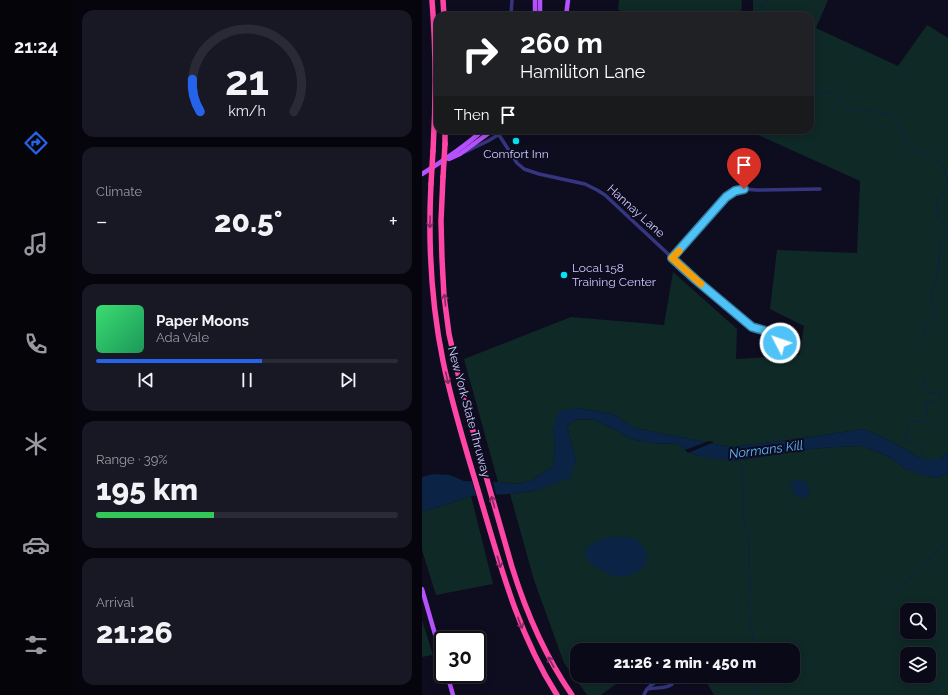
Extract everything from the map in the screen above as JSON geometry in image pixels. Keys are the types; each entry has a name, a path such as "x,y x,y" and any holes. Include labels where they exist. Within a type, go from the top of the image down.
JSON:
{"highway":[{"name":"New York State Thruway","path":"432,0 434,36"},
{"path":"443,0 444,12"},
{"name":"New York State Thruway","path":"434,134 431,184 430,246 435,311 447,380 504,579 523,632 557,695"},
{"name":"New York State Thruway","path":"445,134 441,207 441,246 446,310 460,384 519,589 531,619 551,661 572,695"}],"main road":[{"path":"535,0 535,12"},
{"path":"540,0 540,12"},
{"path":"566,12 568,0"},
{"path":"422,174 440,163 478,134"},
{"path":"440,163 460,154 488,134"},
{"path":"422,589 434,631"},
{"path":"450,683 453,695"}],"street":[{"path":"511,12 512,0"},
{"path":"460,154 484,144 499,135"},
{"name":"Hannay Lane","path":"499,135 516,163 524,170 584,184 605,195 696,280 752,327 773,333"},
{"path":"672,258 719,203 735,191 744,189 820,189"},
{"path":"644,695 647,689 654,683"},
{"path":"647,689 671,686 673,683"}],"green space":[{"path":"619,0 742,0 741,12 626,12 618,10"},
{"path":"753,0 828,0 816,28 898,66 927,25 948,38 948,452 940,459 922,459 889,440 864,429 729,447 634,428 613,414 578,408 553,428 555,445 553,467 532,480 518,484 498,482 464,359 571,317 664,325 673,272 737,329 736,359 799,355 804,326 770,309 777,250 857,253 860,181 756,134 814,134 814,12 753,12"},
{"path":"592,419 631,439 651,443 678,444 695,455 735,461 811,449 861,446 893,459 905,469 936,478 948,474 948,695 714,695 707,683 800,683 800,643 570,643 570,671 564,663 534,580 510,494 533,491 576,460 567,426 576,420"},
{"path":"471,496 493,584 436,595 422,550 422,512"},
{"path":"422,620 433,655 422,657"},
{"path":"578,683 617,683 601,695 587,695"}],"water":[{"name":"Normans Kill","path":"578,408 613,414 634,428 729,447 864,429 889,440 922,459 940,459 948,452 948,474 936,478 923,475 905,469 893,459 861,446 811,449 735,461 716,459 695,455 678,444 651,443 631,439 592,419 576,420 567,426 576,460 570,478 533,491 471,496 422,512 422,477 433,474 450,475 464,481 518,484 532,480 553,467 555,445 553,428 559,411"},
{"path":"796,480 801,480 808,484 810,491 807,497 798,497 794,492 790,483"},
{"path":"612,537 631,538 637,540 641,544 647,557 644,566 640,570 630,575 614,576 588,562 585,549 596,541"}],"pier":[{"path":"709,441 714,442 688,453 685,450"},
{"path":"471,479 492,480 497,497 477,498"}],"waterway":[{"path":"763,12 761,5 769,0"},
{"path":"814,93 833,92 846,108 892,114 908,145 943,166 948,180"},
{"path":"948,188 937,200 938,218 948,230"},
{"path":"922,340 924,327 936,314 930,299 936,282 941,242 948,236"},
{"path":"924,376 928,393 941,393 940,399 926,402 929,420 910,422 905,440 921,446 924,460"},
{"name":"Normans Kill","path":"739,460 742,466 743,513 749,547 749,569 751,582 749,604 754,643"},
{"path":"893,594 928,561 948,539"},
{"path":"929,695 948,682"},
{"path":"754,695 755,683"}],"slow traffic":[{"path":"679,251 672,258 701,284"}],"place":[{"name":"Comfort Inn","path":"516,141"},
{"name":"Local 158 Training Center","path":"564,275"}],"route":[{"path":"744,189 735,191 719,203 672,258 752,327 773,333 780,343"}]}
